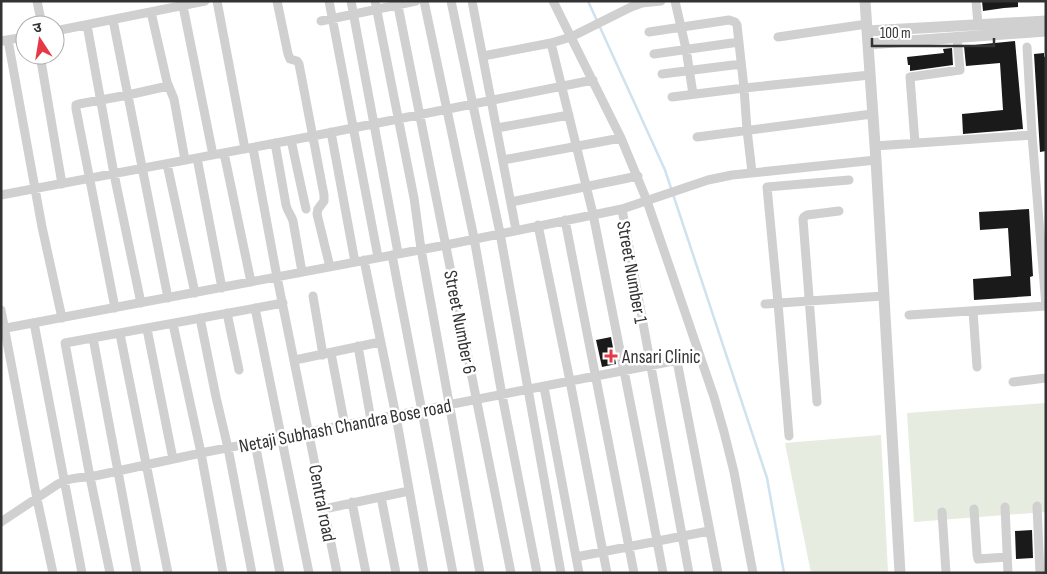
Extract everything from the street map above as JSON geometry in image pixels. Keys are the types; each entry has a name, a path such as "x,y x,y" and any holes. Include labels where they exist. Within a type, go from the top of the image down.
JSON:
{"street":[{"path":"37,1 40,15"},
{"path":"65,29 205,1"},
{"name":"Central road","path":"217,1 283,303 337,573"},
{"path":"277,1 288,54 290,59 300,64 324,194 324,201 318,208 317,214 330,267"},
{"path":"329,1 378,257"},
{"path":"351,1 374,124 421,410 452,573"},
{"path":"320,21 354,14 376,5 416,1"},
{"path":"424,1 474,238 536,573"},
{"path":"451,1 500,233 561,573"},
{"path":"472,1 516,230"},
{"path":"553,1 574,35 638,176 647,201 716,406 734,472 753,573"},
{"path":"483,56 551,43 574,35 621,11 642,3 661,1"},
{"path":"675,1 693,94"},
{"path":"865,1 900,573"},
{"path":"976,1 978,25"},
{"name":"Street Number 6","path":"398,3 511,573"},
{"path":"376,5 414,198 421,249 480,573"},
{"path":"183,6 213,155"},
{"path":"151,12 168,86 174,99 185,160"},
{"path":"112,20 168,298"},
{"path":"778,37 867,28 1046,21"},
{"path":"649,32 735,22 737,25 744,88 746,130 752,172"},
{"path":"87,25 114,174 141,303"},
{"path":"868,44 1046,32"},
{"path":"915,143 910,77 960,70 957,38"},
{"path":"5,40 62,318"},
{"path":"654,54 738,42"},
{"path":"551,43 594,214 663,573"},
{"path":"909,315 1046,306 1027,47"},
{"path":"662,74 741,64"},
{"path":"42,65 62,184"},
{"path":"672,97 870,75"},
{"path":"1,195 313,136 593,80"},
{"path":"115,308 76,105 168,86"},
{"path":"697,137 872,114"},
{"path":"497,128 569,115"},
{"path":"331,132 396,416 424,573"},
{"path":"875,146 1032,135"},
{"path":"503,160 621,138"},
{"path":"291,140 306,209"},
{"path":"275,143 287,212 294,221 302,272"},
{"path":"224,153 251,282"},
{"path":"196,158 222,288"},
{"path":"3,329 622,209 708,180 732,175 876,160"},
{"path":"167,164 195,293"},
{"path":"765,172 789,436"},
{"path":"511,202 638,176"},
{"path":"767,187 849,180"},
{"name":"Street Number 1","path":"622,209 689,573"},
{"path":"817,402 803,219 807,215 839,211"},
{"path":"566,220 634,573"},
{"path":"538,225 607,573"},
{"path":"313,296 345,426"},
{"path":"765,304 883,296"},
{"path":"110,573 65,343 283,303"},
{"path":"255,308 309,573"},
{"path":"1,310 4,345 53,573"},
{"path":"973,311 977,367"},
{"path":"228,313 239,370"},
{"path":"200,318 252,573"},
{"path":"34,323 82,573"},
{"path":"173,324 202,453 223,573"},
{"path":"147,329 173,459"},
{"path":"120,334 168,573"},
{"path":"93,338 138,573"},
{"path":"294,360 380,342"},
{"path":"358,346 371,420"},
{"name":"Netaji Subhash Chandra Bose road","path":"3,520 64,480 90,477 202,453 700,356"},
{"path":"677,361 718,573"},
{"path":"1013,382 1046,378"},
{"path":"544,387 579,573"},
{"path":"254,443 280,573"},
{"path":"324,509 409,491"},
{"path":"381,496 396,573"},
{"path":"352,502 366,573"},
{"path":"1037,506 1040,573"},
{"path":"1005,507 1008,573"},
{"path":"974,509 978,559 1007,557"},
{"path":"942,512 946,573"},
{"path":"576,557 709,531"}],"shaded area":[{"path":"1046,403 1046,512 914,522 907,413"},
{"path":"881,435 888,573 811,573 785,443"}],"building":[{"path":"982,1 1018,1 1018,7 983,11"},
{"path":"1015,41 1023,129 963,134 962,114 1003,110 1000,63 966,66 964,46"},
{"path":"952,48 953,65 910,71 907,57 944,53 943,49"},
{"path":"1044,53 1044,57 1046,56 1046,151 1040,152 1034,54"},
{"path":"1029,209 1033,276 1030,277 1031,296 974,300 973,279 1011,276 1008,228 980,230 979,212"},
{"path":"611,337 616,364 602,367 596,340"},
{"path":"1032,530 1033,558 1016,559 1015,531"}],"waterway":[{"path":"588,1 665,170 767,478 784,573"}],"place":[{"name":"Ansari Clinic","path":"611,356"}]}
